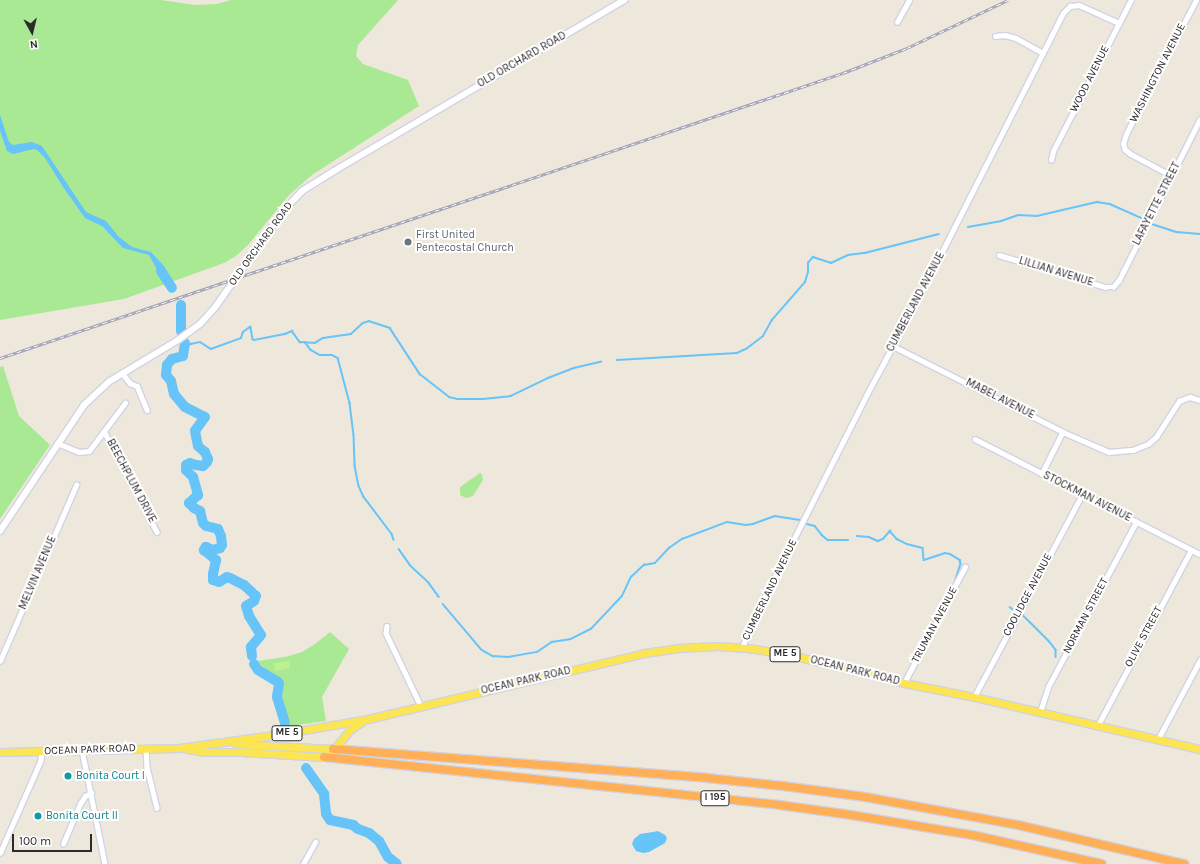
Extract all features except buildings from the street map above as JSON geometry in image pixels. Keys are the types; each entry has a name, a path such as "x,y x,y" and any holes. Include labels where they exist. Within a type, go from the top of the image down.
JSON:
{"highway":[{"name":"I 195","path":"334,750 684,776 783,786 865,797 1018,825 1184,864"},
{"name":"I 195","path":"324,757 779,805 851,814 972,835 1102,864"}],"main road":[{"name":"OCEAN PARK ROAD","path":"0,752 179,748 282,734 368,719 658,650 708,646 742,647 791,655 904,683 974,697 1200,749"},
{"name":"OCEAN PARK ROAD","path":"179,748 206,752 248,752 324,757 330,755 356,724 368,719"},
{"path":"335,725 340,730 343,738"},
{"path":"206,744 271,745 334,750"}],"street":[{"name":"OLD ORCHARD ROAD","path":"0,531 57,443 87,402 103,387 122,373 178,340 209,315 282,212 308,187 624,0"},
{"path":"897,22 909,0"},
{"name":"WOOD AVENUE","path":"1051,160 1053,151 1131,0"},
{"name":"WASHINGTON AVENUE","path":"1170,176 1134,156 1124,148 1123,144 1126,134 1196,0"},
{"name":"CUMBERLAND AVENUE","path":"742,647 763,600 867,394 894,346 1063,13 1072,5 1085,6 1119,23"},
{"path":"995,36 1005,35 1016,38 1043,53"},
{"name":"LAFAYETTE STREET","path":"1113,287 1119,280 1200,119"},
{"name":"LILLIAN AVENUE","path":"999,255 1105,287 1113,287"},
{"name":"MABEL AVENUE","path":"894,346 1063,432 1109,452 1133,450 1152,441 1162,430 1179,401 1190,397 1200,400"},
{"path":"122,373 130,383 137,386 147,410"},
{"name":"BEECHPLUM DRIVE","path":"57,443 85,453 91,449 125,403"},
{"name":"BEECHPLUM DRIVE","path":"104,431 158,532"},
{"path":"1042,474 1063,432"},
{"name":"STOCKMAN AVENUE","path":"975,439 1200,554"},
{"name":"MELVIN AVENUE","path":"0,661 76,485"},
{"name":"COOLIDGE AVENUE","path":"974,697 1082,494"},
{"name":"NORMAN STREET","path":"1040,712 1048,688 1136,522"},
{"name":"OLIVE STREET","path":"1098,725 1191,550"},
{"name":"TRUMAN AVENUE","path":"904,683 965,567"},
{"path":"387,626 386,633 421,706"},
{"path":"1158,739 1200,660"},
{"path":"146,748 147,767 157,808"},
{"path":"82,750 105,864"},
{"path":"0,853 40,762 42,751"},
{"path":"63,844 80,804 90,793"},
{"path":"303,864 315,842"}],"green space":[{"path":"0,0 161,0 195,5 217,4 231,0 398,0 358,45 356,56 363,64 408,80 419,106 312,175 289,195 248,245 236,256 224,263 124,299 0,320"},
{"path":"3,366 19,416 50,445 0,519 0,367"},
{"path":"480,473 482,474 483,480 473,496 466,498 460,495 460,487"},
{"path":"330,632 349,649 322,697 326,721 290,726 282,697 283,682 280,678 267,672 258,661 285,657 302,652"},
{"path":"289,661 290,668 275,671 273,663"}],"water":[{"path":"0,115 9,142 13,145 32,142 42,146 86,212 106,221 119,237 132,247 151,252 164,266 170,282 165,284 149,255 123,248 102,226 85,218 45,158 37,150 34,149 13,154 7,151 0,131"},
{"path":"658,831 667,838 665,843 649,852 643,853 636,851 632,844 634,839 640,834"}],"waterway":[{"path":"968,227 1001,221 1018,215 1037,216 1097,202 1110,204 1142,218"},
{"path":"1152,224 1177,232 1200,234"},
{"path":"617,360 737,353 746,349 763,336 772,320 805,282 808,272 808,263 813,257 831,263 848,255 865,253 939,234"},
{"path":"161,271 172,288"},
{"path":"181,305 181,331"},
{"path":"185,347 200,342 211,349 241,338 243,332 250,327 254,340 285,334 292,331 300,342 315,343 323,338 351,334 363,323 369,321 390,328 420,374 449,397 458,399 483,399 511,396 548,378 574,368 601,362"},
{"path":"305,342 311,350 320,355 332,355 338,358 350,403 354,435 355,466 359,486 364,497 392,534 394,540"},
{"path":"185,343 183,356 172,359 167,365 166,375 171,381 174,394 185,407 205,417 195,431 198,446 205,452 208,459 203,466 190,463 186,465 186,470 193,477 198,495 189,503 200,511 203,523 206,526 218,529 221,536 222,545 220,548 213,550 206,547 204,550 216,560 213,580 219,582 227,577 230,578 244,585 256,596 254,601 246,606 249,616 261,635 251,647 252,656"},
{"path":"443,604 482,650 493,656 508,657 537,652 552,642 571,639 591,629 622,596 631,577 644,565 655,563 669,548 682,539 727,522 746,525 775,516 800,520"},
{"path":"807,524 815,526 828,540 848,540"},
{"path":"857,536 869,537 878,541 883,539 890,531 897,539 907,544 923,548 924,560 945,553 950,554 960,560 961,564 956,579"},
{"path":"399,549 410,565 429,583 439,597"},
{"path":"1010,607 1014,610"},
{"path":"1023,615 1049,641 1056,650 1056,657"},
{"path":"254,664 258,670 278,682 277,697 285,723"},
{"path":"306,768 324,794 326,814 330,820 353,825 358,829 369,833 379,841 388,857 397,864"}],"railway":[{"path":"0,358 843,73 907,48 1008,0"}],"place":[{"name":"First United Pentecostal Church","path":"408,242"},
{"name":"Bonita Court I","path":"68,776"},
{"name":"Bonita Court II","path":"38,816"}]}
